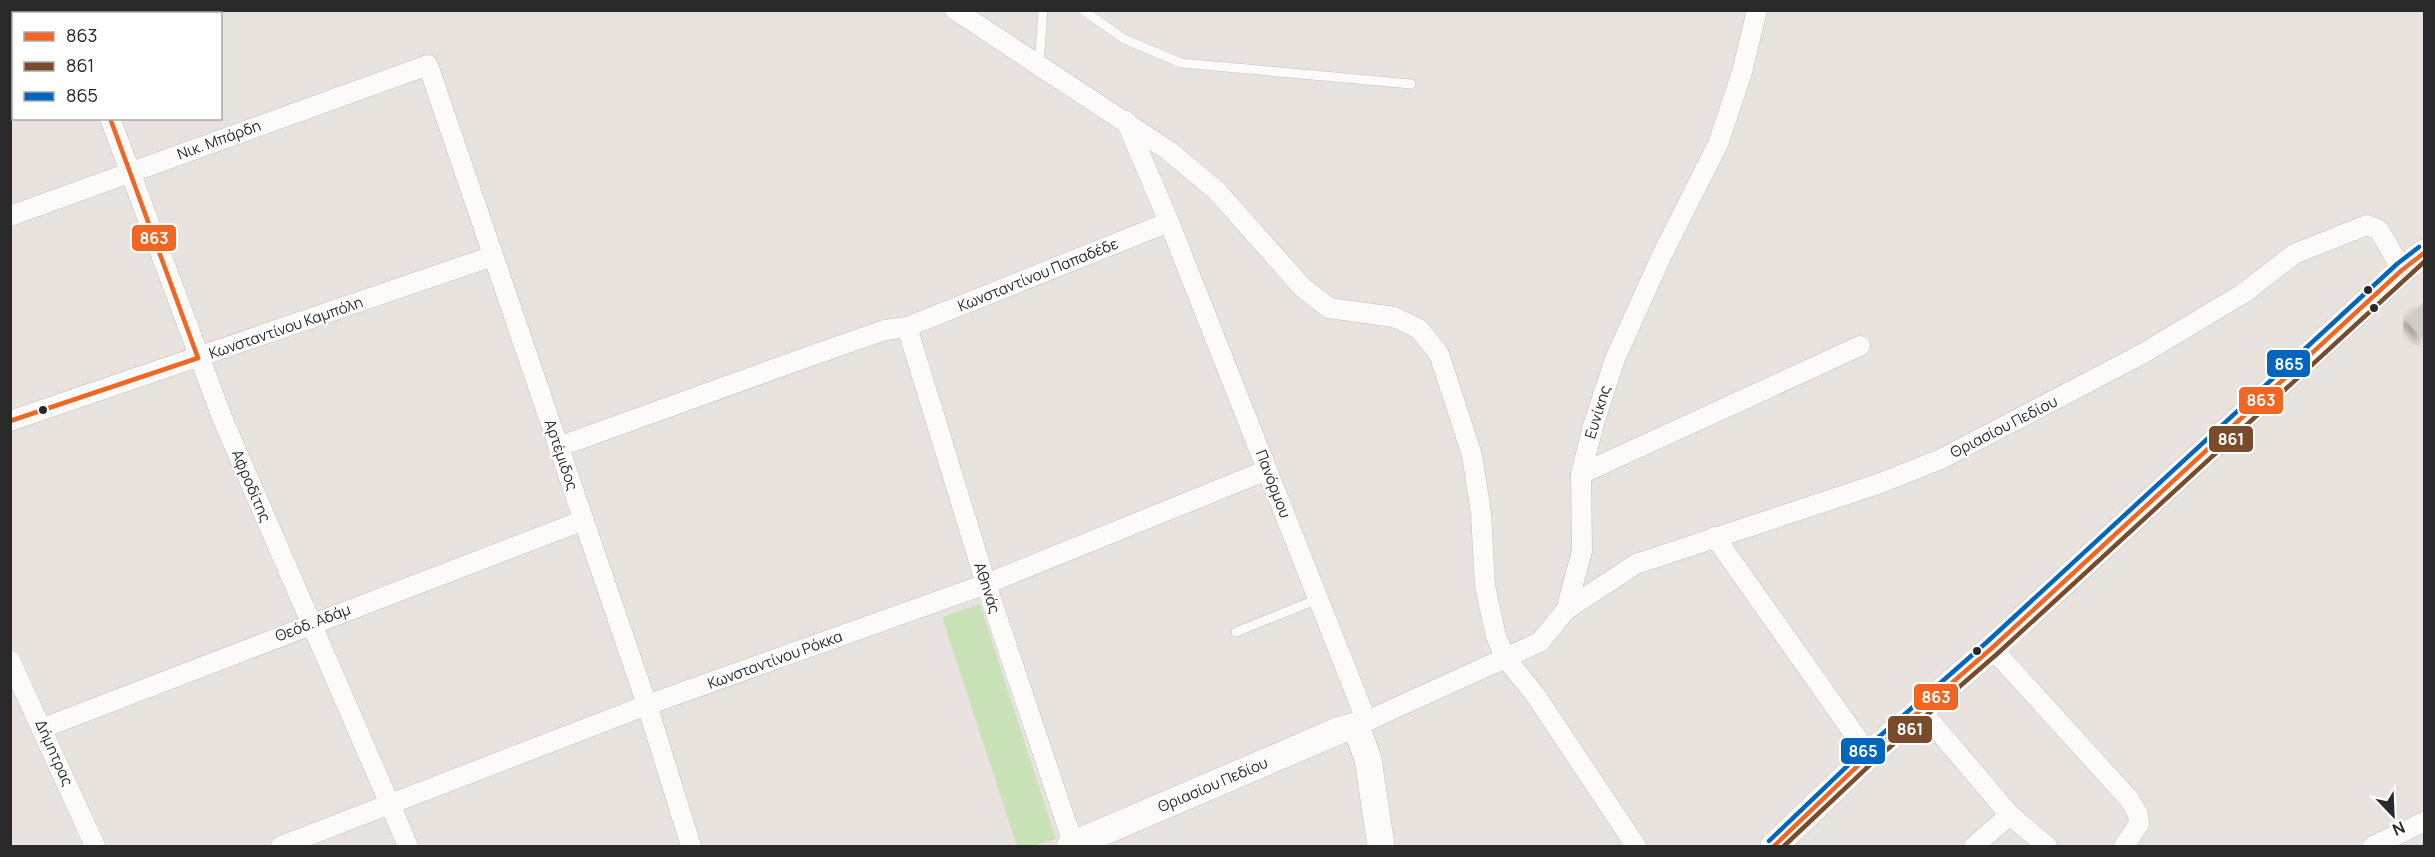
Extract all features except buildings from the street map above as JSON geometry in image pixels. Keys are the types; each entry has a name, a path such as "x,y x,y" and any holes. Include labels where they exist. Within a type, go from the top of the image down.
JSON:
{"main road":[{"path":"1783,844 1869,755 1992,648 2402,270 2424,253"},
{"name":"Θριασίου Πεδίου","path":"1073,846 1340,730 1362,729"},
{"name":"Θριασίου Πεδίου","path":"1114,846 1362,729"},
{"name":"Πανόρμου","path":"1362,729 1381,846"}],"street":[{"path":"955,10 1169,151 1217,191 1302,286 1329,308 1394,317 1419,329 1439,354 1472,455 1481,513 1485,586 1496,636 1506,659 1534,693 1636,846"},
{"name":"Ευνίκης","path":"1362,729 1540,642 1566,610 1582,551 1581,474 1615,359 1662,255 1718,144 1742,72 1757,10"},
{"name":"Νικ. Μπάρδη","path":"10,216 428,64"},
{"name":"Αρτέμιδος","path":"428,64 647,705 691,846"},
{"name":"Αφροδίτης","path":"111,120 198,358 310,624 408,846"},
{"name":"Πανόρμου","path":"1126,121 1169,222 1318,599 1362,729"},
{"name":"Κωνσταντίνου Παπαδέδε","path":"558,447 885,330 907,327 1169,222"},
{"name":"Θριασίου Πεδίου","path":"1566,610 1636,564 1878,484 1941,459 2142,354 2244,293 2294,254 2329,238 2373,225 2379,230 2402,270"},
{"name":"Κωνσταντίνου Καμπόλη","path":"10,421 493,256"},
{"name":"Αθηνάς","path":"907,327 986,584 1073,846"},
{"path":"1581,474 1860,346"},
{"name":"Κωνσταντίνου Ρόκκα","path":"281,846 647,705 986,584 1267,470"},
{"name":"Θεόδ. Αδάμ","path":"44,728 584,520"},
{"path":"1715,537 1869,755"},
{"path":"1992,648 2129,799 2138,814 2139,824 2124,846"},
{"name":"Δήμητρας","path":"10,660 44,728 95,846"},
{"path":"1920,709 2010,815 2047,846"},
{"path":"1974,846 2010,815"},
{"path":"2373,846 2424,822"}],"lane":[{"path":"1039,65 1043,10"},
{"path":"1083,10 1124,39 1181,63 1411,84"},
{"path":"1236,632 1318,599"}],"green space":[{"path":"980,604 1056,839 1033,846 1017,846 942,617"}],"transit line":[{"name":"863","path":"111,120 198,358"},
{"name":"865","path":"1769,841 1864,750 1987,642 2397,264 2419,247"},
{"name":"863","path":"1774,846 1869,755 1992,648 2402,270 2424,253"},
{"name":"861","path":"1784,846 1874,761 1997,654 2424,262"},
{"name":"863","path":"10,421 198,358"}]}
